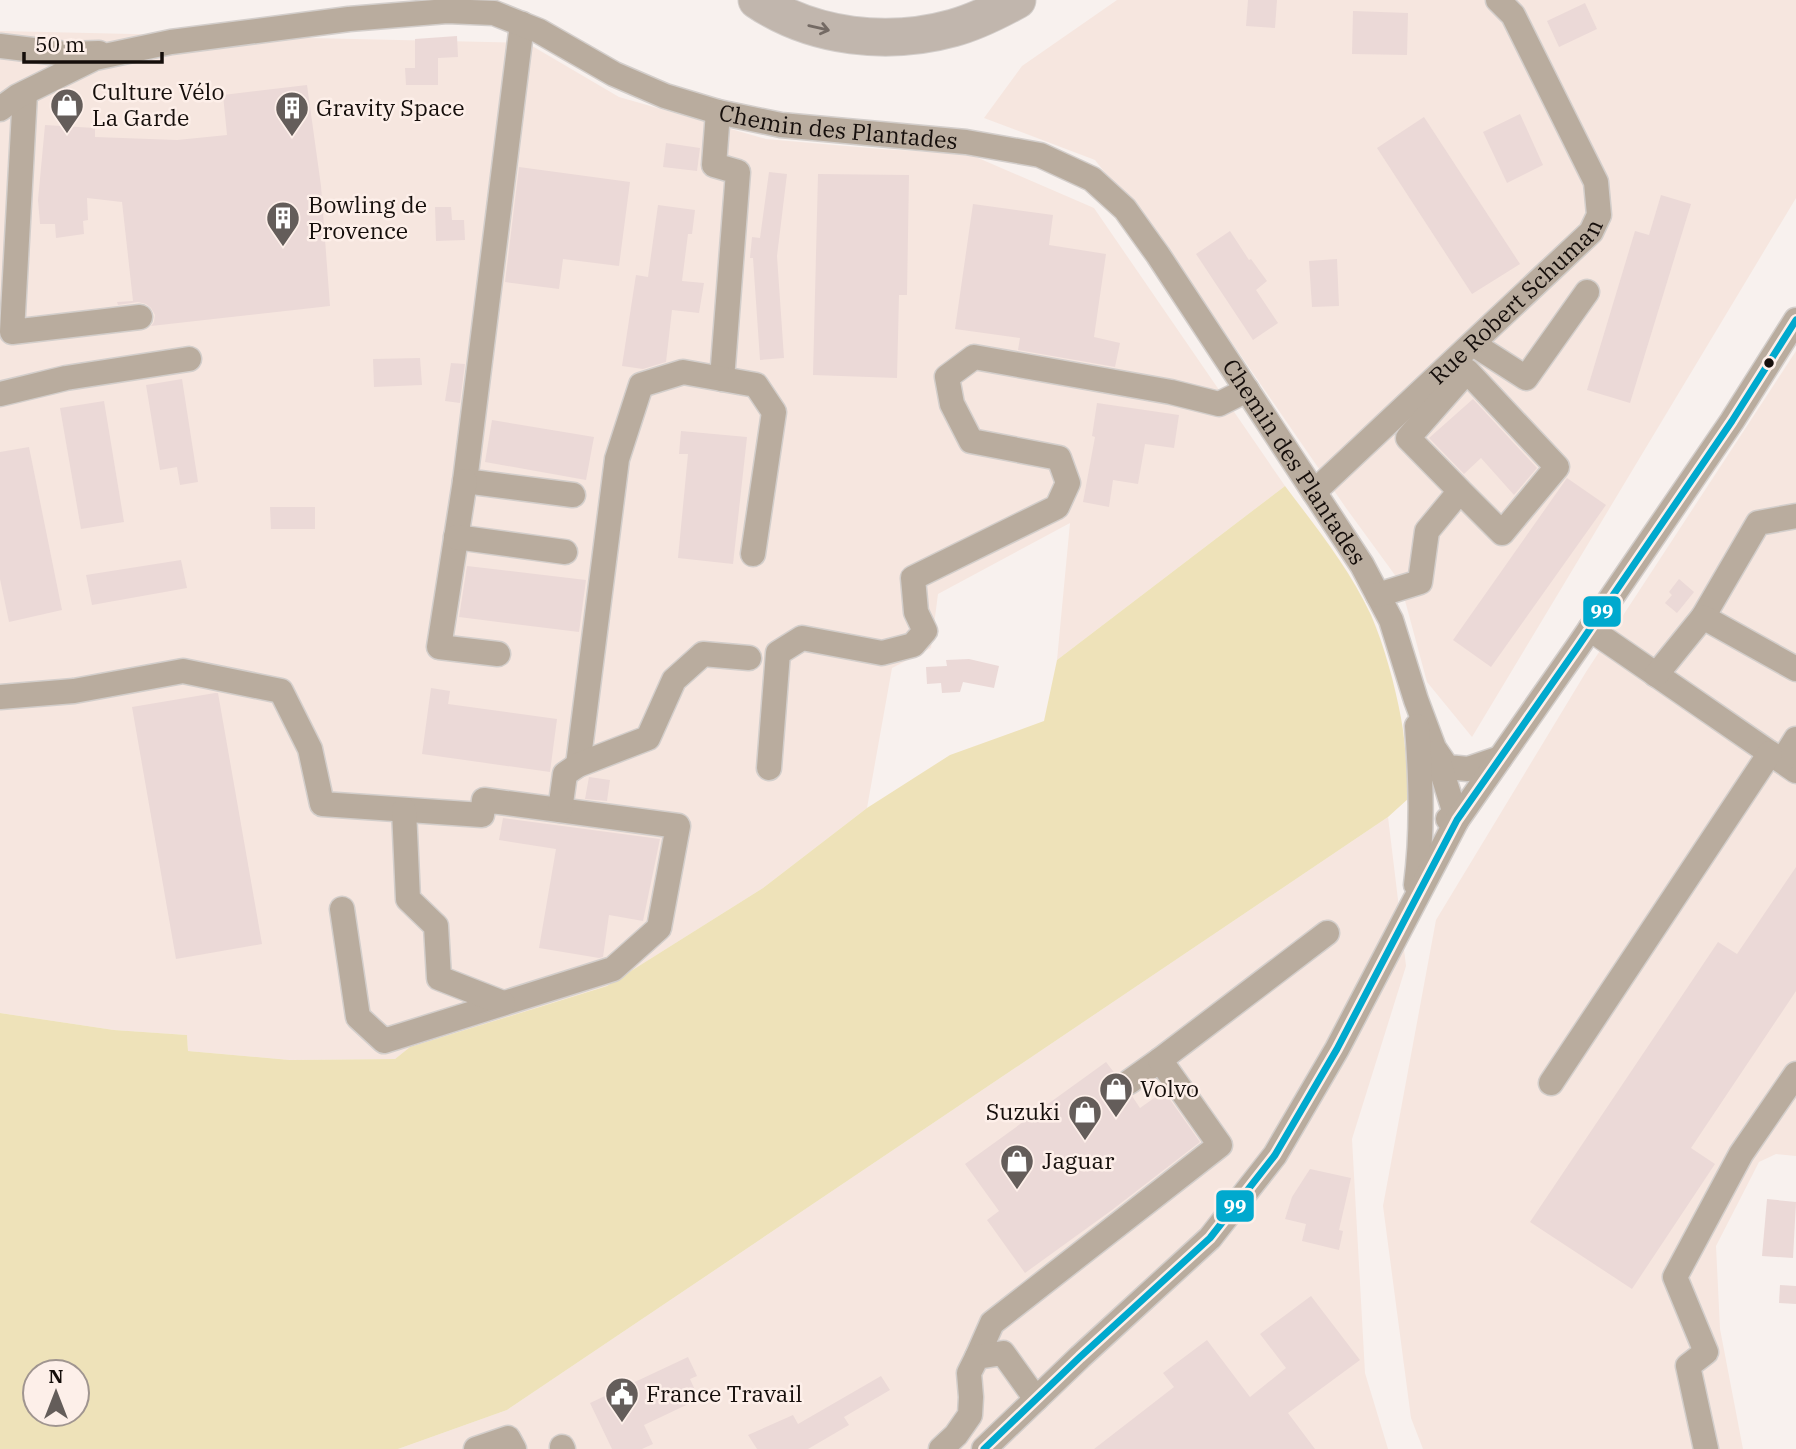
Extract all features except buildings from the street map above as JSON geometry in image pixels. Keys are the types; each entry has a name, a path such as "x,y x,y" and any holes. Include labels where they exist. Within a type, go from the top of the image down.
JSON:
{"highway":[{"path":"757,0 776,13 808,26 852,36 906,36 953,28 1017,0"}],"street":[{"name":"Rue Robert Schuman","path":"1314,492 1591,232 1599,215 1596,182 1513,15 1498,0"},
{"name":"Chemin des Plantades","path":"8,99 95,58 171,42 336,20 447,11 494,13 539,31 614,74 665,96 718,112 781,125 966,142 1040,155 1092,179 1125,209 1158,255 1363,565 1391,620 1416,701"},
{"path":"498,654 439,646 465,481 522,24"},
{"path":"0,46 66,54 117,53"},
{"path":"0,246 8,99"},
{"path":"8,99 12,332 141,317"},
{"path":"718,112 714,165 738,172 722,379"},
{"path":"1473,344 1526,378 1587,292"},
{"path":"984,1449 1210,1238 1275,1155 1337,1049 1457,820 1732,421 1796,320"},
{"path":"769,768 778,653 802,638 882,653 913,645 925,631 916,612 913,578 1057,507 1068,483 1059,458 971,441 952,404 947,377 974,357 1171,391 1219,404 1247,390"},
{"path":"0,394 65,378 189,359"},
{"path":"1467,371 1557,467 1502,533 1460,491 1408,438 1467,371"},
{"path":"578,765 617,459 641,385 683,372 756,385 774,412 753,554"},
{"path":"465,481 573,495"},
{"path":"1378,595 1420,582 1427,531 1460,491"},
{"path":"1656,675 1703,617 1758,523 1796,516"},
{"path":"456,537 565,552"},
{"path":"1703,617 1796,668"},
{"path":"1590,629 1783,762"},
{"path":"560,810 565,774 578,765 648,738 674,680 703,654 749,658"},
{"path":"0,697 74,691 183,671 281,691 310,749 322,804 482,814 484,800 678,826 659,928 612,969 384,1041 358,1017 342,909"},
{"path":"1416,701 1457,820"},
{"path":"1414,903 1422,806 1416,701"},
{"path":"1551,1083 1783,762 1796,738"},
{"path":"1434,748 1447,767 1468,769 1500,758"},
{"path":"1422,806 1435,819 1457,820"},
{"path":"404,810 408,899 436,926 439,978 503,1003"},
{"path":"1129,1082 1328,933"},
{"path":"941,1449 956,1435 970,1415 969,1373 992,1323 1220,1145 1160,1060"},
{"path":"1706,1449 1688,1366 1706,1352 1675,1277 1741,1154 1796,1074"},
{"path":"977,1357 1003,1353 1036,1399"},
{"path":"476,1449 508,1438 514,1449"}],"shaded area":[{"path":"1117,0 1796,0 1796,198 1472,737 1427,682 1400,582 1195,289 1095,160 984,118 1022,66"},
{"path":"0,31 527,43 619,97 766,139 969,154 1094,208 1285,486 1057,660 1070,523 938,594 931,648 892,668 867,808 763,888 607,986 410,1047 395,1059 290,1060 188,1051 187,1035 114,1030 0,1013"},
{"path":"1796,351 1796,1156 1776,1154 1759,1162 1716,1246 1720,1329 1743,1449 1423,1449 1411,1418 1383,1206 1436,920 1586,672"},
{"path":"1285,486 1342,564 1376,627 1396,692 1405,748 1409,798 1388,817 507,1410 398,1449 0,1449 0,1013 114,1030 187,1035 188,1051 290,1060 395,1059 410,1047 607,986 763,888 867,808 950,755 1044,721 1057,660"},
{"path":"1388,817 1406,966 1352,1139 1365,1373 1388,1449 398,1449 507,1410"}],"transit line":[{"name":"99","path":"984,1449 1210,1238 1275,1155 1337,1049 1457,820 1732,421 1796,320"}],"place":[{"name":"Culture Vélo La Garde","path":"67,135"},
{"name":"Gravity Space","path":"292,138"},
{"name":"Bowling de Provence","path":"283,248"},
{"name":"Volvo","path":"1116,1119"},
{"name":"Suzuki","path":"1085,1142"},
{"name":"Jaguar","path":"1017,1191"},
{"name":"France Travail","path":"622,1424"}]}
